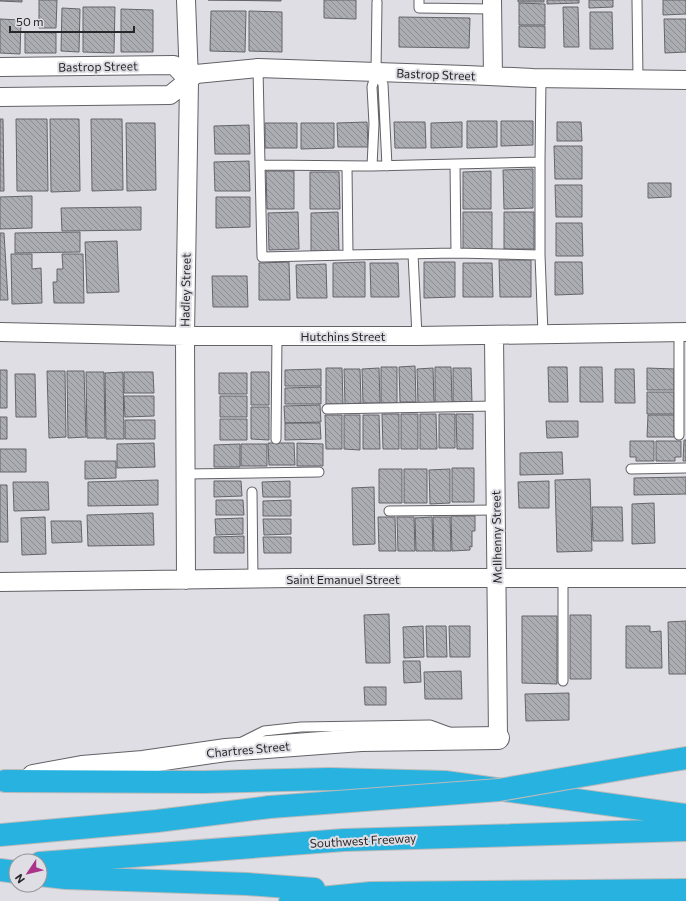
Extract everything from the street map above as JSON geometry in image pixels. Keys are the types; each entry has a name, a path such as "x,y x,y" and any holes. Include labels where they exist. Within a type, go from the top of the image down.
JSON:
{"highway":[{"path":"0,835 158,821 270,807 499,790 686,758"},
{"path":"2,781 204,782 330,779 445,782 686,815"},
{"name":"Southwest Freeway","path":"48,862 344,840 686,830"},
{"path":"48,876 66,878 247,884 371,893"},
{"path":"290,901 371,893 686,890"}],"street":[{"name":"Hadley Street","path":"186,0 189,81 185,336 186,580"},
{"path":"492,4 493,76"},
{"name":"Bastrop Street","path":"0,67 174,65 189,81"},
{"name":"Bastrop Street","path":"0,97 170,95 196,74 258,68 541,78 686,80"},
{"name":"Hutchins Street","path":"0,332 185,336 494,336 682,332"},
{"name":"McIlhenny Street","path":"494,336 498,738"},
{"name":"Saint Emanuel Street","path":"0,582 253,579 686,578"},
{"name":"Chartres Street","path":"2,781 82,767 143,762 226,750 361,740 498,738"}],"lane":[{"path":"419,0 419,8 492,4"},
{"path":"637,0 638,80"},
{"path":"372,166 374,124 372,87 376,72 377,2"},
{"path":"258,68 262,257 456,253 540,255"},
{"path":"376,72 383,84 387,166"},
{"path":"541,78 540,255 543,334"},
{"path":"260,165 387,166 540,162"},
{"path":"455,164 456,253"},
{"path":"347,166 348,255"},
{"path":"413,254 417,336"},
{"path":"679,435 682,332"},
{"path":"276,438 277,336"},
{"path":"327,409 495,406"},
{"path":"631,468 686,468"},
{"path":"186,474 318,472"},
{"path":"252,492 253,579"},
{"path":"389,511 496,510"},
{"path":"563,578 563,681"}],"building":[{"path":"22,0 22,2 0,1"},
{"path":"39,0 57,0 56,28 39,28"},
{"path":"208,0 281,0 281,1"},
{"path":"324,0 356,0 356,19 324,18"},
{"path":"518,0 544,0 544,2 518,2"},
{"path":"547,0 579,0 579,3 547,4"},
{"path":"589,0 613,0 613,7 589,8"},
{"path":"663,0 686,0 686,14 663,15"},
{"path":"519,3 545,4 545,25 519,25"},
{"path":"83,7 115,7 114,53 83,52"},
{"path":"563,7 578,7 579,47 564,47"},
{"path":"62,8 80,9 79,52 61,51"},
{"path":"121,9 153,10 153,52 121,52"},
{"path":"211,11 246,11 245,52 210,51"},
{"path":"249,11 282,12 282,52 249,51"},
{"path":"590,12 612,12 613,49 590,49"},
{"path":"399,17 470,18 469,48 399,47"},
{"path":"0,19 21,20 20,54 0,53"},
{"path":"664,19 686,19 686,52 665,53"},
{"path":"519,26 545,26 545,48 519,47"},
{"path":"25,32 56,33 56,53 25,53"},
{"path":"0,119 3,119 4,191 0,191"},
{"path":"16,119 47,119 48,191 17,191"},
{"path":"50,119 79,119 80,191 51,192"},
{"path":"91,119 122,119 123,190 92,191"},
{"path":"467,121 497,121 497,147 467,148"},
{"path":"501,121 533,121 533,145 501,146"},
{"path":"367,122 368,147 338,147 337,123"},
{"path":"394,122 425,122 426,148 395,148"},
{"path":"462,122 462,147 431,148 431,123"},
{"path":"557,122 581,122 582,141 557,141"},
{"path":"126,123 155,123 156,190 127,191"},
{"path":"265,123 297,123 297,148 265,148"},
{"path":"301,123 334,123 334,148 301,149"},
{"path":"249,125 250,154 215,154 214,126"},
{"path":"554,146 582,146 582,179 555,179"},
{"path":"249,161 250,191 215,191 214,162"},
{"path":"533,169 533,208 504,209 503,170"},
{"path":"266,171 294,171 294,209 267,209"},
{"path":"491,171 491,209 463,209 463,172"},
{"path":"310,172 339,172 340,209 310,209"},
{"path":"648,183 671,183 671,197 648,198"},
{"path":"555,185 582,185 582,217 556,217"},
{"path":"32,196 32,228 0,229 0,197"},
{"path":"216,197 250,197 250,227 216,228"},
{"path":"141,207 141,230 62,231 61,208"},
{"path":"298,212 299,249 269,250 268,213"},
{"path":"338,212 339,251 311,251 311,213"},
{"path":"463,212 492,212 492,249 463,250"},
{"path":"504,212 534,212 534,249 504,249"},
{"path":"556,223 582,223 583,256 556,256"},
{"path":"80,232 80,252 15,253 15,233"},
{"path":"0,233 4,233 8,300 0,300"},
{"path":"117,241 119,292 87,293 85,242"},
{"path":"11,254 32,254 32,269 41,268 42,303 12,304"},
{"path":"62,254 83,254 84,303 54,303 53,282 57,282 57,269 63,269"},
{"path":"499,260 531,260 531,297 500,297"},
{"path":"289,262 290,300 259,300 259,263"},
{"path":"365,262 365,297 333,297 333,263"},
{"path":"424,262 455,262 455,297 424,298"},
{"path":"555,262 582,262 583,294 555,295"},
{"path":"370,263 398,263 399,297 371,297"},
{"path":"463,263 492,263 493,297 463,297"},
{"path":"326,264 327,298 297,298 296,265"},
{"path":"212,276 247,276 248,307 213,307"},
{"path":"415,366 416,402 400,402 399,367"},
{"path":"381,367 397,367 397,403 381,403"},
{"path":"435,367 451,367 452,403 435,403"},
{"path":"548,367 567,367 568,402 549,402"},
{"path":"580,367 602,367 603,402 580,402"},
{"path":"326,368 342,368 343,404 326,404"},
{"path":"379,368 380,403 363,403 362,369"},
{"path":"433,368 434,403 418,403 417,369"},
{"path":"453,368 471,368 472,402 453,402"},
{"path":"647,368 674,369 674,390 647,390"},
{"path":"321,369 321,386 285,386 285,370"},
{"path":"344,369 360,369 361,403 345,404"},
{"path":"615,369 634,369 635,403 615,403"},
{"path":"0,370 7,370 7,408 0,408"},
{"path":"47,371 65,371 66,437 49,438"},
{"path":"67,371 84,371 86,437 68,438"},
{"path":"86,372 104,372 105,438 87,438"},
{"path":"123,372 124,439 106,439 105,373"},
{"path":"124,372 153,372 154,393 124,393"},
{"path":"251,372 269,372 269,405 251,405"},
{"path":"219,373 247,373 247,394 219,394"},
{"path":"15,374 35,374 36,417 16,417"},
{"path":"321,387 321,404 285,404 285,388"},
{"path":"647,392 674,392 674,414 647,414"},
{"path":"124,396 154,396 154,416 125,417"},
{"path":"220,396 247,396 247,417 220,417"},
{"path":"320,405 321,422 285,423 284,406"},
{"path":"251,407 269,407 269,440 251,439"},
{"path":"382,414 399,414 399,449 383,449"},
{"path":"401,414 418,414 418,449 401,449"},
{"path":"420,414 436,414 437,449 420,449"},
{"path":"439,414 455,414 455,448 439,448"},
{"path":"456,414 473,414 473,449 457,449"},
{"path":"325,415 342,415 342,449 326,449"},
{"path":"344,415 360,415 360,450 344,449"},
{"path":"363,415 379,415 380,449 363,449"},
{"path":"648,415 674,415 674,437 647,437"},
{"path":"0,417 7,417 7,439 0,439"},
{"path":"220,419 247,419 247,440 220,440"},
{"path":"125,420 155,420 155,439 125,439"},
{"path":"546,421 578,421 578,437 547,438"},
{"path":"285,423 320,423 321,439 285,440"},
{"path":"684,440 686,440 686,461 683,461"},
{"path":"630,441 654,441 654,461 636,461 636,457 630,457"},
{"path":"656,441 681,441 681,457 675,457 675,461 656,461"},
{"path":"154,443 155,467 117,468 117,444"},
{"path":"268,443 294,443 295,465 269,465"},
{"path":"297,443 323,444 323,466 297,466"},
{"path":"240,444 240,467 214,467 214,445"},
{"path":"241,444 267,444 267,466 241,466"},
{"path":"0,449 26,449 26,472 0,472"},
{"path":"562,452 563,474 520,475 520,453"},
{"path":"85,461 116,461 116,478 85,479"},
{"path":"452,468 474,468 474,502 452,502"},
{"path":"379,469 402,469 402,503 379,503"},
{"path":"404,469 427,469 427,503 404,503"},
{"path":"450,469 450,503 430,504 429,470"},
{"path":"686,477 686,494 634,495 634,478"},
{"path":"590,479 592,551 557,552 555,480"},
{"path":"158,480 158,505 88,506 88,482"},
{"path":"214,481 241,481 242,496 214,497"},
{"path":"290,481 290,497 263,497 262,482"},
{"path":"549,481 549,508 519,508 518,482"},
{"path":"13,482 48,482 49,510 14,511"},
{"path":"0,485 7,485 8,542 0,542"},
{"path":"374,487 375,544 353,545 352,488"},
{"path":"216,500 243,500 244,515 216,515"},
{"path":"291,500 291,516 263,516 263,501"},
{"path":"654,503 655,543 632,544 632,504"},
{"path":"592,507 622,507 623,541 593,541"},
{"path":"153,513 154,545 88,546 87,515"},
{"path":"451,516 475,516 475,531 472,531 472,547 470,546 470,550 452,551"},
{"path":"45,517 46,554 22,555 21,518"},
{"path":"378,517 395,517 396,551 379,551"},
{"path":"397,517 414,517 415,551 398,551"},
{"path":"432,517 433,551 416,551 415,518"},
{"path":"433,517 450,517 451,551 434,551"},
{"path":"243,518 243,534 216,535 215,519"},
{"path":"263,519 291,519 291,534 264,535"},
{"path":"51,521 81,521 82,542 52,543"},
{"path":"244,536 244,553 214,553 214,537"},
{"path":"263,537 291,537 291,553 264,553"},
{"path":"389,614 390,663 366,663 364,615"},
{"path":"570,615 591,615 591,679 570,679"},
{"path":"522,616 557,616 557,684 522,683"},
{"path":"686,621 686,674 669,674 668,622"},
{"path":"423,626 424,657 404,658 403,627"},
{"path":"426,626 446,626 447,657 427,657"},
{"path":"449,626 470,626 470,657 450,657"},
{"path":"626,626 650,626 650,632 661,631 662,668 626,668"},
{"path":"403,661 420,661 421,682 404,683"},
{"path":"461,671 462,699 425,699 424,672"},
{"path":"364,687 386,687 386,705 365,705"},
{"path":"569,693 569,720 526,721 525,694"}]}
